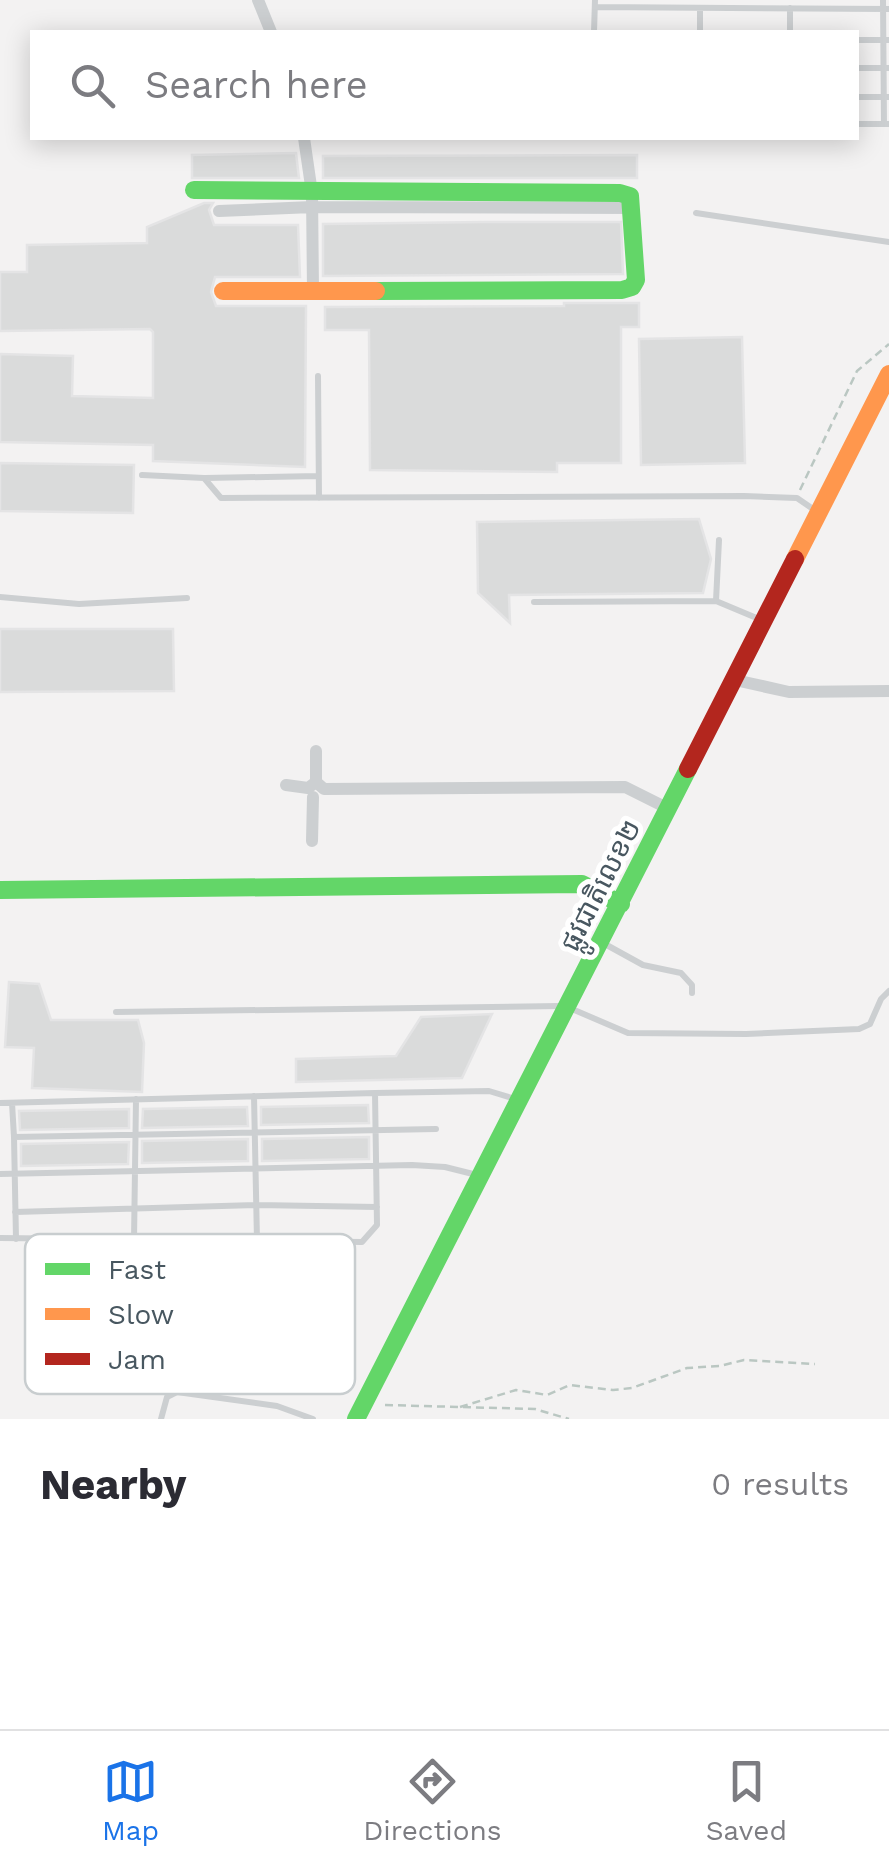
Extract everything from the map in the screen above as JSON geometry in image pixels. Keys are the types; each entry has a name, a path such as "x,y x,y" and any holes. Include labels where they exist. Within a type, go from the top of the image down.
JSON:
{"main road":[{"path":"194,190 312,200 620,193 630,196 634,208 636,280 632,287 622,290 223,291"},
{"name":"ផ្លូវជាតិលេខ២","path":"359,1412 889,374"},
{"path":"0,890 582,884 621,904"}],"street":[{"path":"258,0 270,30"},
{"path":"304,140 312,200 313,291"},
{"path":"219,211 312,200"},
{"path":"735,680 789,692 889,691"},
{"path":"312,841 316,751"},
{"path":"286,785 315,789 625,787 669,810"}],"lane":[{"path":"594,30 595,4 700,8 885,6 886,124 859,124"},
{"path":"700,8 700,30"},
{"path":"790,8 790,30"},
{"path":"859,40 886,40"},
{"path":"859,68 886,68"},
{"path":"859,97 886,96"},
{"path":"696,213 889,242"},
{"path":"318,376 318,498"},
{"path":"142,475 318,476"},
{"path":"204,478 221,498 796,498 819,512"},
{"path":"716,602 719,540"},
{"path":"0,598 79,604 187,598"},
{"path":"534,602 716,602 764,622"},
{"path":"602,942 644,965 681,973 692,985 692,994"},
{"path":"116,1012 567,1006 628,1033 840,1030 870,1024 889,991"},
{"path":"0,1103 489,1090 519,1101"},
{"path":"355,1242 362,1242 377,1225 375,1093"},
{"path":"254,1096 257,1234"},
{"path":"134,1234 136,1100"},
{"path":"12,1103 16,1239"},
{"path":"14,1138 436,1129"},
{"path":"0,1174 375,1165 445,1167 481,1176"},
{"path":"15,1212 257,1205 377,1207"},
{"path":"0,1238 25,1239"},
{"path":"161,1419 167,1397 173,1394"},
{"path":"191,1394 277,1406 289,1415 313,1419"}],"path":[{"path":"796,498 858,372 889,344"},
{"path":"460,1407 516,1390 548,1395 570,1386 632,1388 687,1368 744,1360 815,1364"},
{"path":"359,1412 535,1408 569,1419"}],"building":[{"path":"296,153 299,178 192,178 192,155"},
{"path":"637,155 637,178 323,178 323,156"},
{"path":"204,203 213,203 209,210 214,225 298,225 300,277 215,277 211,292 216,306 306,306 305,467 153,461 153,445 0,442 0,354 73,356 72,396 153,398 153,332 0,331 0,272 27,272 27,245 147,243 147,227"},
{"path":"621,222 623,274 323,276 323,224"},
{"path":"639,303 639,327 621,327 621,463 557,463 557,472 370,470 369,330 325,330 325,307"},
{"path":"742,337 745,463 641,465 639,339"},
{"path":"0,463 134,465 133,513 0,511"},
{"path":"699,519 711,559 703,593 509,595 510,623 478,593 477,522"},
{"path":"0,629 173,629 174,691 0,692"},
{"path":"9,982 39,984 51,1020 138,1020 144,1043 142,1092 32,1088 34,1048 5,1047"},
{"path":"492,1014 462,1078 296,1082 296,1059 396,1056 421,1017"},
{"path":"368,1105 369,1123 261,1125 261,1107"},
{"path":"247,1107 248,1126 142,1128 143,1109"},
{"path":"129,1109 129,1128 20,1130 19,1111"},
{"path":"369,1137 369,1159 262,1161 262,1139"},
{"path":"248,1139 248,1161 142,1163 142,1141"},
{"path":"129,1142 128,1164 21,1166 21,1144"}],"traffic: fast":[{"path":"194,190 630,196 636,280 632,287 376,291"},
{"path":"356,1419 688,769"},
{"path":"0,890 582,884 621,904"}],"traffic: slow":[{"path":"223,291 376,291"},
{"path":"795,559 889,374"}],"traffic: jam":[{"path":"688,769 795,559"}]}
